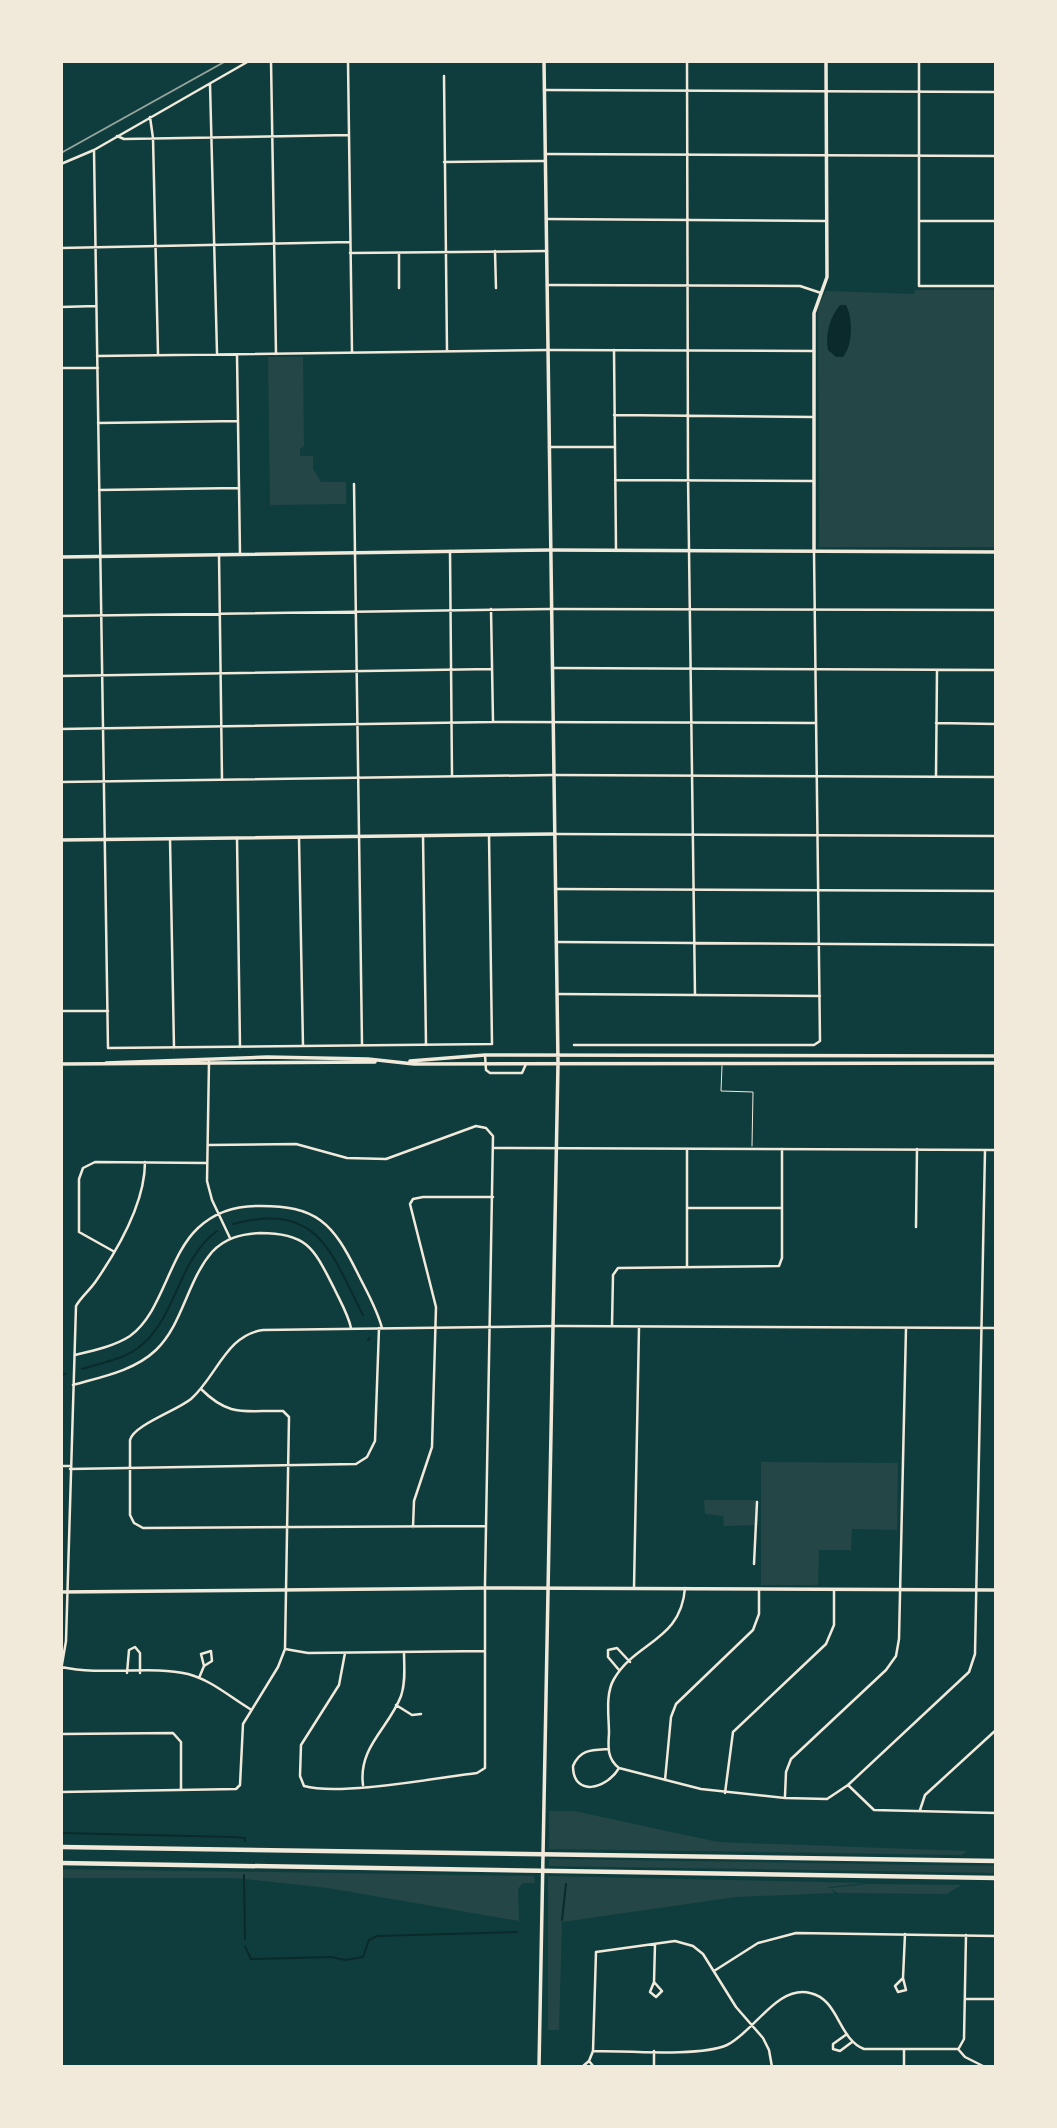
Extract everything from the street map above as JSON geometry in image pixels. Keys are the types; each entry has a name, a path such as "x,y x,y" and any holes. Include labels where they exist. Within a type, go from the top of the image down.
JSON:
{"highway":[{"path":"61,1847 996,1861"},
{"path":"61,1863 996,1878"}],"main road":[{"path":"539,2067 558,1063 544,61"},
{"path":"814,551 814,313 827,277 826,61"},
{"path":"61,556 616,549 996,552"},
{"path":"61,840 555,834"},
{"path":"410,1061 485,1055 996,1056"},
{"path":"61,1064 209,1058 485,1063 996,1063"},
{"path":"106,1063 209,1065 377,1061"},
{"path":"64,1592 287,1592 485,1588 996,1590"}],"street":[{"path":"61,164 94,150 249,61"},
{"path":"271,61 276,354"},
{"path":"348,61 352,352"},
{"path":"687,61 687,416 695,995"},
{"path":"919,61 919,286 996,286"},
{"path":"444,76 447,351"},
{"path":"210,84 217,355"},
{"path":"544,90 996,92"},
{"path":"150,117 153,138 158,355"},
{"path":"117,136 153,138 349,135"},
{"path":"94,150 108,1048 492,1044 489,835"},
{"path":"545,154 996,156"},
{"path":"444,162 545,162"},
{"path":"546,219 826,221"},
{"path":"918,221 996,221"},
{"path":"61,248 350,242"},
{"path":"495,251 496,288"},
{"path":"350,253 547,251"},
{"path":"398,253 399,288"},
{"path":"547,285 804,286 821,293"},
{"path":"61,307 96,306"},
{"path":"97,356 548,350 814,351"},
{"path":"614,350 616,549"},
{"path":"237,355 240,554"},
{"path":"61,368 98,368"},
{"path":"614,415 813,417"},
{"path":"98,423 239,421"},
{"path":"550,447 615,447"},
{"path":"615,480 813,481"},
{"path":"354,484 362,1045"},
{"path":"99,490 239,488"},
{"path":"450,551 452,776"},
{"path":"574,1045 818,1044 820,996 814,551"},
{"path":"219,554 222,780"},
{"path":"491,609 493,722"},
{"path":"61,616 491,609 996,610"},
{"path":"552,668 996,670"},
{"path":"61,676 492,669"},
{"path":"936,777 937,670"},
{"path":"61,729 493,722 816,723"},
{"path":"936,723 996,724"},
{"path":"61,782 554,775 996,777"},
{"path":"555,834 996,836"},
{"path":"423,836 426,1045"},
{"path":"237,838 240,1047"},
{"path":"299,838 303,1046"},
{"path":"170,839 174,1048"},
{"path":"556,889 996,891"},
{"path":"556,942 996,945"},
{"path":"557,994 820,996"},
{"path":"61,1011 107,1011"},
{"path":"485,1055 485,1063 490,1073 520,1074 527,1063"},
{"path":"209,1058 209,1193 230,1238"},
{"path":"208,1145 296,1144 346,1158 386,1159 476,1126 486,1128 493,1136 485,1526 484,1770 322,1789 305,1786 300,1780 301,1745 339,1685 345,1653"},
{"path":"494,1148 996,1150"},
{"path":"687,1149 687,1268"},
{"path":"612,1327 613,1275 616,1269 779,1266 782,1258 782,1149"},
{"path":"916,1227 917,1149"},
{"path":"685,1588 684,1604 679,1617 620,1671 609,1695 609,1749 611,1760 618,1768 725,1793 821,1800 833,1796 848,1785 969,1672 975,1654 985,1150"},
{"path":"113,1251 79,1232 80,1172 86,1165 95,1162 207,1163"},
{"path":"145,1162 141,1192 113,1251 97,1279 76,1306 64,1592 66,1641 61,1668 93,1673 181,1673 199,1678 250,1709"},
{"path":"413,1527 416,1495 431,1454 436,1301 411,1201 420,1197 493,1196"},
{"path":"61,1466 130,1468 349,1465 366,1457 376,1435 380,1328 340,1240 317,1217 300,1209 250,1206 219,1213 185,1242 148,1313 136,1330 114,1343 73,1355"},
{"path":"687,1208 782,1208"},
{"path":"73,1385 124,1369 154,1351 174,1324 208,1257 230,1238 247,1234 284,1234 307,1243 320,1261 351,1328"},
{"path":"485,1526 143,1528 134,1522 130,1515 130,1440 135,1430 169,1414 201,1389 231,1346 247,1334 272,1329 552,1326 996,1328"},
{"path":"634,1588 639,1327"},
{"path":"785,1798 786,1772 791,1759 893,1663 899,1639 906,1328"},
{"path":"61,1792 238,1788 241,1732 250,1709 278,1667 285,1649 289,1417 286,1412 231,1411 219,1406 201,1389"},
{"path":"754,1564 757,1502"},
{"path":"665,1780 671,1717 676,1704 753,1630 759,1614 759,1589"},
{"path":"725,1793 733,1732 826,1644 834,1625 834,1589"},
{"path":"127,1673 129,1650 133,1647 140,1653 141,1673"},
{"path":"620,1671 608,1657 608,1650 617,1648 630,1662"},
{"path":"285,1649 345,1653 485,1651"},
{"path":"199,1678 204,1666 212,1661 212,1651 201,1654 204,1666"},
{"path":"363,1785 365,1756 396,1706 403,1689 404,1652"},
{"path":"396,1706 412,1715 421,1714"},
{"path":"920,1811 925,1795 996,1730"},
{"path":"61,1734 173,1733 181,1745 181,1790"},
{"path":"609,1749 589,1750 580,1755 573,1766 575,1778 582,1784 602,1786 610,1781 618,1768"},
{"path":"848,1785 874,1810 996,1813"},
{"path":"714,1971 758,1943 787,1934 996,1936"},
{"path":"903,1978 905,1934"},
{"path":"593,2051 719,2048 753,2025 784,1997 808,1992 824,2000 852,2042 864,2049 958,2049 964,2043 966,1935"},
{"path":"582,2067 589,2061 593,2051 596,1952 675,1941 693,1946 703,1954 736,2007 753,2025 769,2050 772,2067"},
{"path":"654,1944 654,1982"},
{"path":"965,1999 996,1999"},
{"path":"847,2034 833,2044 834,2049 840,2051 852,2042"},
{"path":"958,2049 965,2057 985,2067"},
{"path":"904,2050 904,2067"},
{"path":"654,2051 654,2067"},
{"path":"589,2061 594,2067"}],"lane":[{"path":"722,1063 721,1091 753,1091 752,1149"}],"shaded area":[{"path":"915,290 996,290 996,547 819,547 818,307 826,291 914,294"},
{"path":"840,305 846,305 850,317 850,339 843,357 836,357 828,350 828,332 836,310"},
{"path":"268,357 303,357 304,446 300,449 300,456 313,456 313,469 321,482 346,482 346,504 270,505"},
{"path":"761,1462 898,1463 897,1530 852,1529 851,1550 819,1550 818,1585 761,1585"},
{"path":"704,1500 758,1500 758,1525 724,1526 723,1516 705,1514"},
{"path":"549,1811 574,1811 718,1842 967,1851 962,1855 549,1849"},
{"path":"549,1859 996,1866 996,1873 549,1866"},
{"path":"61,1869 534,1876 535,1883 523,1883 518,1889 519,1921 328,1888 235,1878 61,1878"},
{"path":"548,1876 866,1883 829,1888 869,1884 962,1885 946,1894 838,1893 831,1889 834,1893 736,1897 562,1922 559,2030 548,2030"}],"waterway":[{"path":"233,1224 262,1219 285,1220 303,1226 318,1238 330,1253 363,1315"},
{"path":"82,1369 125,1356 151,1336 170,1306 193,1257 217,1231"},
{"path":"61,1375 65,1374"},
{"path":"61,1833 232,1837 245,1838 245,1841"},
{"path":"244,1875 245,1939"},
{"path":"562,1920 566,1884"},
{"path":"245,1946 251,1959 331,1957 345,1960 363,1957 369,1940 377,1936 517,1932"}],"railway":[{"path":"61,153 226,61"}]}
